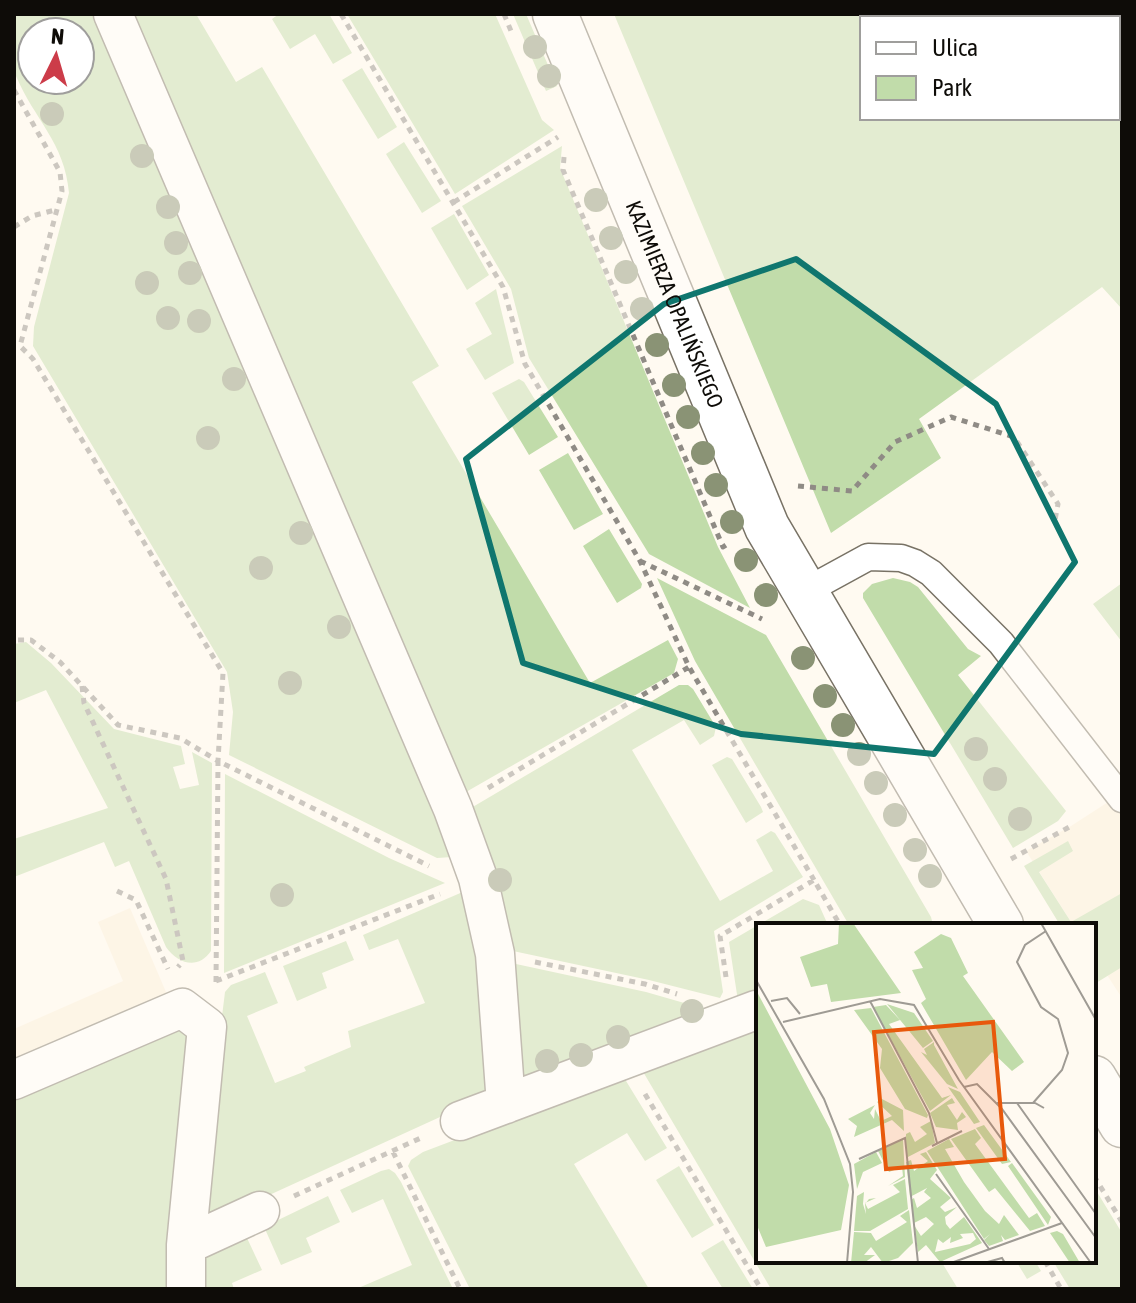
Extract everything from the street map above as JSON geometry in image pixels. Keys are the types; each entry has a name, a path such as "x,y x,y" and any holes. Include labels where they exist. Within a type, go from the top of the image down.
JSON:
{"street":[{"path":"113,14 453,809 478,878 495,954 506,1104"},
{"name":"KAZIMIERZA OPALIŃSKIEGO","path":"555,14 767,527 1000,923"},
{"path":"14,1080 182,1008 207,1027 186,1245 186,1289"},
{"path":"448,1126 741,1012"},
{"path":"1096,1081 1122,1125"},
{"path":"186,1245 273,1206"}],"lane":[{"path":"804,592 868,557 901,558 931,573 1001,643 1112,774 1122,799"}],"path":[{"path":"341,14 503,287 525,364 640,561 689,667 839,923"},
{"path":"14,90 60,172 62,191 17,345 33,359 223,673 218,761 217,935"},
{"path":"454,202 561,135"},
{"path":"14,227 32,216 55,210"},
{"path":"797,486 852,491 895,442 951,417 1014,437 1058,504 1055,520"},
{"path":"640,561 762,619"},
{"path":"14,640 31,640 60,662 118,725 180,738 218,761 395,850"},
{"path":"522,766 689,667"},
{"path":"82,685 84,703 166,879 183,961 170,974 136,900 117,891"},
{"path":"1011,860 1071,826"},
{"path":"216,981 478,878"},
{"path":"741,1012 720,936 814,880"},
{"path":"495,954 645,984 741,1012"},
{"path":"651,1104 761,1289"},
{"path":"273,1206 448,1126"},
{"path":"393,1152 460,1289"},
{"path":"1096,1179 1122,1222"},
{"path":"1046,1263 1061,1289"}],"highlighted area":[{"path":"796,259 996,404 1075,562 934,754 741,734 523,663 466,459 664,304"}],"shaded area":[{"path":"1122,786 1122,998 1096,958 1096,923 1072,923 1026,851 1119,795"},
{"path":"130,908 169,999 14,1097 14,1029 123,981 98,922"}],"green space":[{"path":"14,14 100,14 447,828 452,857 437,858 229,755 233,712 227,672 33,346 34,327 69,193 62,160 26,96 96,96 96,16 16,16 16,76"},
{"path":"126,14 196,14 236,82 262,67 439,366 412,382 590,683 668,640 678,659 674,673 466,792"},
{"path":"279,14 329,14 352,53 333,64 315,34 290,49 272,19"},
{"path":"347,14 495,14 542,120 554,130 455,194"},
{"path":"513,14 526,14 557,86 546,91"},
{"path":"614,14 1122,14 1122,309 1102,287 919,419 941,458 831,533"},
{"path":"362,68 397,127 378,139 342,80"},
{"path":"404,142 441,201 422,213 386,154"},
{"path":"562,146 560,168 718,547 750,608 649,554 529,358 511,289 462,206"},
{"path":"454,214 489,275 467,290 431,228"},
{"path":"496,289 514,363 485,380 466,349 492,334 475,303"},
{"path":"519,379 524,382 558,437 529,455 492,393"},
{"path":"568,453 603,514 574,530 539,470"},
{"path":"609,529 642,584 641,588 617,603 583,546"},
{"path":"657,578 766,635 932,923 848,923 695,661"},
{"path":"893,578 918,587 968,649 981,656 958,675 1066,811 1058,821 1013,848 863,598 863,593 872,584"},
{"path":"1122,583 1122,642 1093,604"},
{"path":"26,642 51,663 114,729 181,746 185,764 173,767 180,789 199,785 192,752 212,763 211,951 200,961 182,961 166,947 129,861 115,867 104,842 14,877 14,839 108,808 46,690 14,703 14,644"},
{"path":"679,685 688,685 693,689 716,727 714,736 700,745 684,720 632,750 720,901 773,871 756,840 771,831 803,877 714,931 723,992 720,998 513,951 471,808"},
{"path":"727,757 732,759 763,812 746,823 712,765"},
{"path":"225,774 389,858 445,883 224,973"},
{"path":"1068,841 1073,851 1039,872 1071,922 1122,893 1122,967 1096,983 1096,923 1059,923 1024,866"},
{"path":"465,891 483,970 486,1096 206,1224 198,1212 225,992 231,985 265,972 278,1003 247,1016 275,1083 306,1071 304,1067 351,1047 348,1031 425,1003 398,939 369,950 363,935"},
{"path":"803,899 819,905 827,923 761,923"},
{"path":"756,926 756,996 738,1001 729,942"},
{"path":"346,941 354,960 322,973 327,988 297,1001 283,966"},
{"path":"511,965 646,992 719,1013 521,1086"},
{"path":"173,1027 192,1039 168,1287 14,1289 14,1097"},
{"path":"756,1027 756,1263 942,1263 958,1289 771,1289 642,1070"},
{"path":"623,1076 667,1148 645,1161 627,1133 574,1164 649,1289 470,1289 408,1166 411,1160 423,1152"},
{"path":"679,1166 714,1225 692,1238 656,1180"},
{"path":"389,1169 401,1182 453,1289 356,1289 412,1265 383,1199 352,1213 340,1190"},
{"path":"1096,1190 1122,1233 1122,1289 1070,1289 1054,1263 1096,1263"},
{"path":"328,1196 340,1222 306,1238 312,1252 281,1265 265,1229"},
{"path":"247,1238 262,1270 232,1283 234,1289 198,1289 197,1257"},
{"path":"723,1240 753,1289 723,1289 701,1253"},
{"path":"1017,1263 1036,1263 1041,1271 1027,1279"}]}
